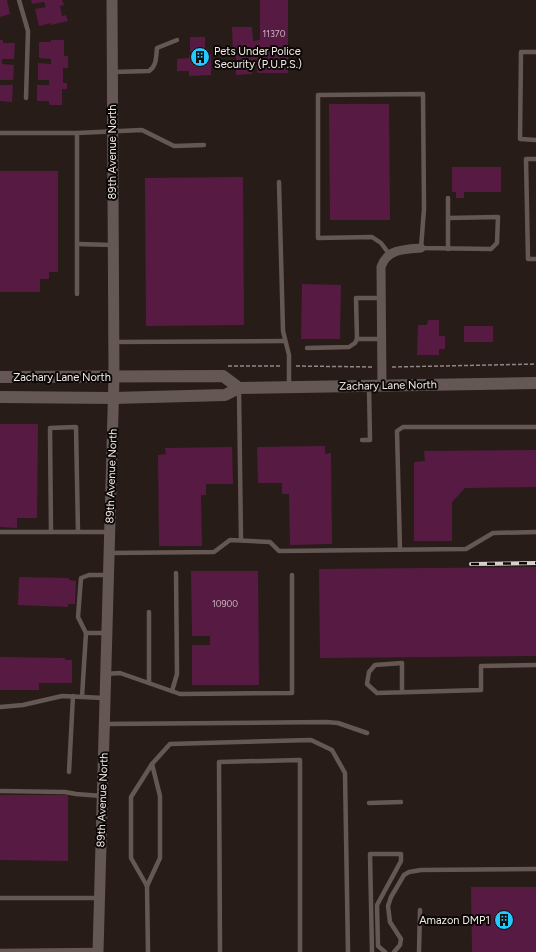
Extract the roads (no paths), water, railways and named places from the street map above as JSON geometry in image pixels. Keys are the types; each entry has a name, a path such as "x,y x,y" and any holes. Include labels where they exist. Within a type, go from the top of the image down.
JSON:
{"main road":[{"name":"Zachary Lane North","path":"0,377 223,376 239,388"},
{"name":"Zachary Lane North","path":"0,397 113,398 225,395 239,388 536,383"}],"street":[{"name":"89th Avenue North","path":"98,951 114,377 112,0"},
{"path":"382,386 381,267 390,254 405,249 421,248"}],"lane":[{"path":"19,0 28,31 26,98"},
{"path":"112,72 149,71 153,68 155,63 157,48 177,40"},
{"path":"536,52 521,52 520,140 536,140"},
{"path":"390,254 381,243 372,237 318,238 318,95 423,94 424,209 421,248 491,249 497,243 498,217 448,218"},
{"path":"0,133 77,133 142,130 174,146 204,146"},
{"path":"77,133 77,294"},
{"path":"536,159 526,159 528,259 536,259"},
{"path":"280,182 284,341 289,355 289,387"},
{"path":"448,198 448,249"},
{"path":"77,244 113,245"},
{"path":"307,348 349,347 357,339 356,298 381,298"},
{"path":"357,339 381,339"},
{"path":"114,342 284,341"},
{"path":"362,440 370,440 369,386"},
{"path":"239,388 241,540"},
{"path":"51,532 50,428 76,427 78,532"},
{"path":"400,550 397,431 403,427 536,427"},
{"path":"0,532 109,532"},
{"path":"109,553 214,552 230,540 270,542 279,551 466,549 493,532 536,532"},
{"path":"172,691 177,674 176,573"},
{"path":"82,697 86,633 78,617 81,578 89,575 108,575"},
{"path":"105,674 120,673 180,694 292,693 292,575"},
{"path":"149,612 150,683"},
{"path":"86,633 106,633"},
{"path":"402,692 402,663 375,665 369,672 368,684 377,693 481,690 481,666 536,665"},
{"path":"0,707 23,705 54,696 104,698"},
{"path":"69,772 73,696"},
{"path":"104,724 326,722 338,723 367,733"},
{"path":"147,886 131,858 131,797 152,764 170,744 311,740 332,750 345,773 348,952"},
{"path":"220,952 219,762 300,760 300,952"},
{"path":"148,952 147,886 160,858 160,796 152,764"},
{"path":"0,791 65,792 102,796"},
{"path":"369,803 401,802"},
{"path":"372,952 370,854 401,854 400,861 377,905 378,946 385,952"},
{"path":"394,952 400,945 401,939 390,922 388,906 401,879 409,872 421,870 536,869"},
{"path":"0,898 99,898"},
{"path":"419,952 420,910"},
{"path":"0,951 98,951"}],"railway":[{"path":"471,564 536,563"}],"place":[{"name":"Pets Under Police Security (P.U.P.S.)","path":"200,57"},
{"name":"Amazon DMP1","path":"504,920"}]}
